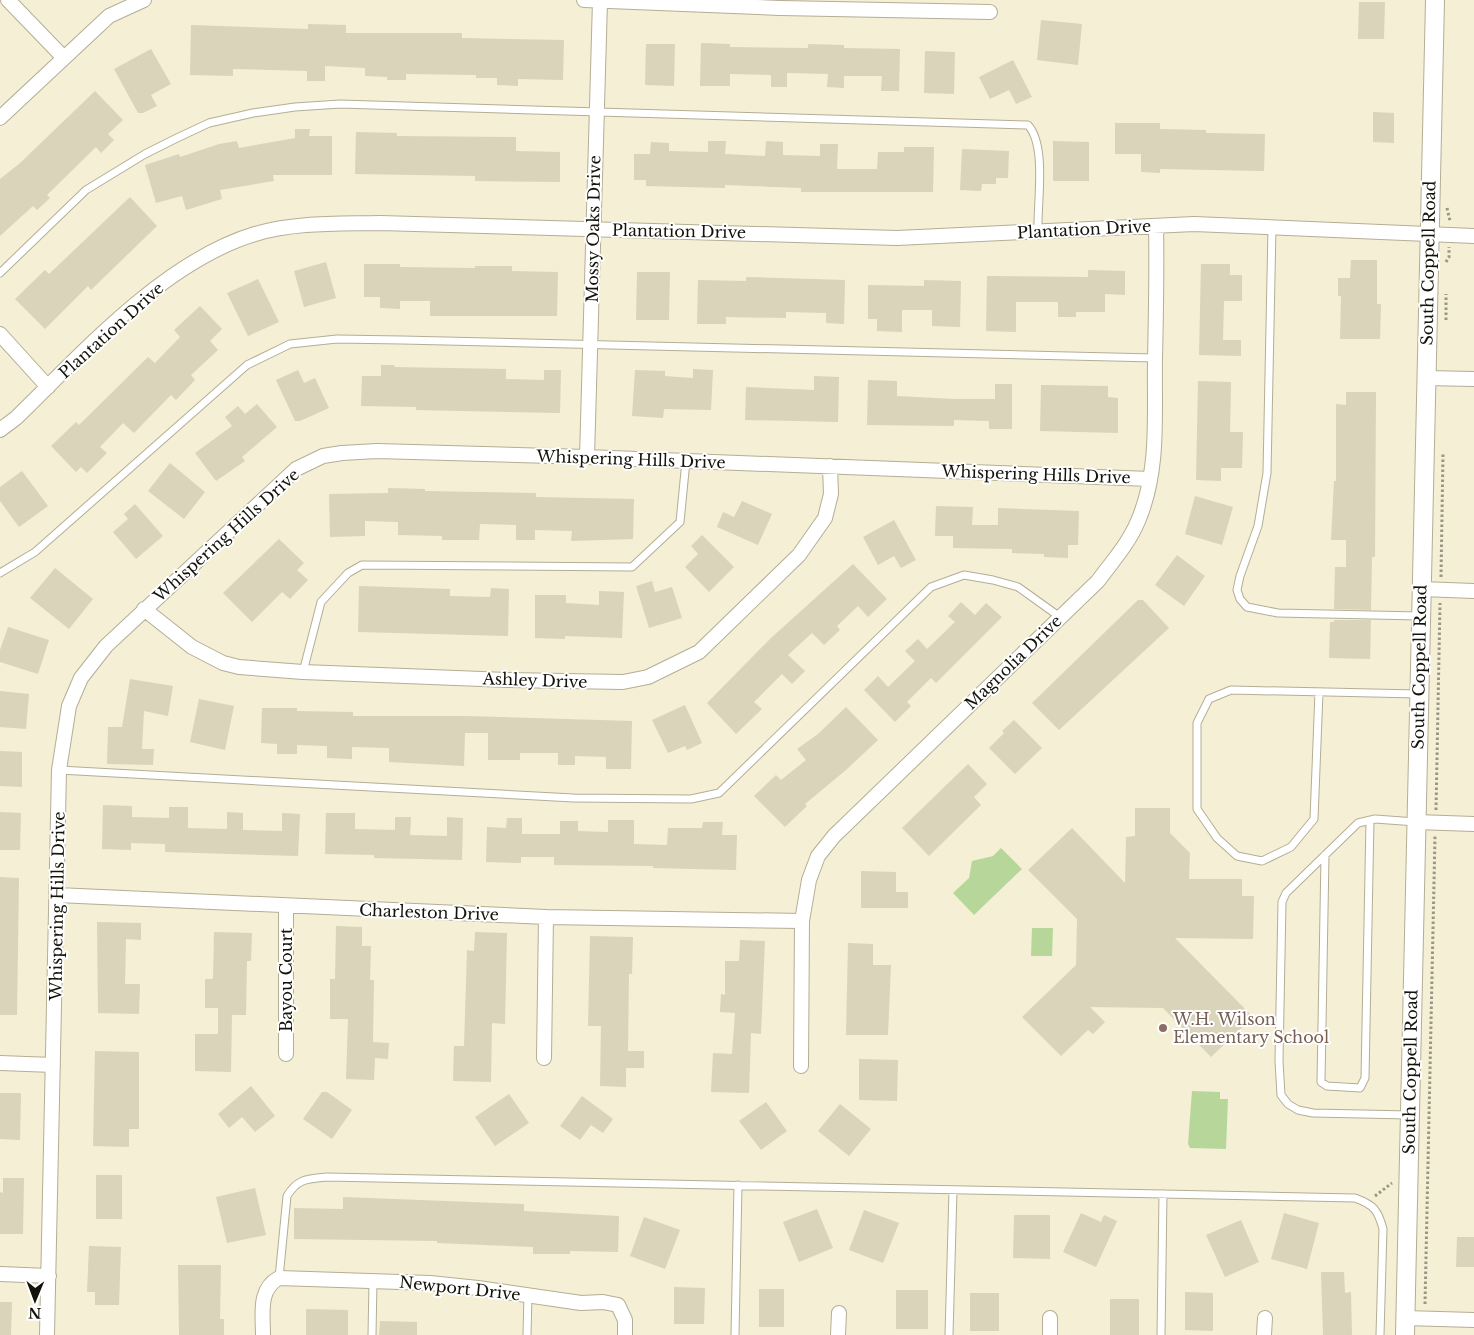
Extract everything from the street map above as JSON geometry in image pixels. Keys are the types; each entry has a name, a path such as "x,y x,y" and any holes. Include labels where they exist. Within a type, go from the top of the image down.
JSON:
{"street":[{"path":"8,0 64,58"},
{"path":"0,118 109,16 144,0"},
{"path":"584,0 780,8 990,12"},
{"name":"Mossy Oaks Drive","path":"587,456 600,0"},
{"name":"South Coppell Road","path":"1405,1326 1435,0"},
{"name":"Plantation Drive","path":"0,430 16,418 138,302 188,264 256,234 315,224 380,223 897,238 1194,224 1474,236"},
{"name":"Magnolia Drive","path":"801,1066 802,921 809,880 818,856 834,836 1098,581 1129,538 1139,520 1150,479 1156,432 1155,358 1158,300 1156,226"},
{"path":"0,334 48,387"},
{"path":"1426,378 1474,379"},
{"name":"Whispering Hills Drive","path":"47,1335 60,770 69,706 81,678 106,646 296,469 323,456 377,451 587,456 1150,479"},
{"name":"Ashley Drive","path":"144,609 192,647 223,663 239,667 303,672 583,682 623,682 648,677 699,652 799,555 825,518 831,494 830,466"},
{"path":"1421,589 1474,591"},
{"path":"1416,822 1474,824"},
{"name":"Charleston Drive","path":"57,895 546,916 802,921"},
{"name":"Bayou Court","path":"286,906 286,1054"},
{"path":"544,1058 546,916"},
{"path":"0,1063 53,1065"},
{"path":"0,1274 49,1276"},
{"path":"263,1335 264,1297 275,1280"},
{"name":"Newport Drive","path":"275,1280 373,1281 478,1288 582,1303 603,1302 618,1305 625,1320 625,1335"},
{"path":"838,1335 839,1312"},
{"path":"1050,1318 1050,1335"},
{"path":"1264,1335 1265,1318"},
{"path":"1405,1326 1424,1318 1474,1320"}],"lane":[{"path":"0,273 86,190 145,154 209,123 253,113 295,107 340,104 1028,125 1035,133 1039,150 1038,231"},
{"path":"1272,226 1267,473 1258,526 1240,576 1237,590 1240,599 1247,607 1278,612 1420,616"},
{"path":"0,573 35,552 247,365 290,344 337,339 1155,358"},
{"path":"303,672 321,602 348,573 362,565 632,568 680,522 686,461"},
{"path":"60,770 573,798 691,799 719,793 931,587 964,575 993,580 1018,587 1060,617"},
{"path":"1319,692 1314,819 1291,846 1262,861 1237,856 1217,838 1197,809 1197,723 1210,698 1231,690 1419,694"},
{"path":"1410,1115 1313,1113 1298,1110 1288,1104 1281,1095 1279,1061 1282,902 1286,893 1358,823 1370,820 1416,822"},
{"path":"1325,854 1321,1082 1327,1086 1360,1088 1365,1078 1370,820"},
{"path":"275,1280 287,1196 294,1184 306,1179 336,1177 1355,1198 1369,1203 1379,1215 1383,1229 1380,1335"},
{"path":"735,1335 738,1185"},
{"path":"949,1335 953,1190"},
{"path":"1161,1335 1163,1194"},
{"path":"372,1335 373,1281"},
{"path":"527,1335 528,1295"}],"path":[{"path":"1446,271 1450,236 1450,212 1447,207"},
{"path":"1446,289 1448,304 1446,328"},
{"path":"1424,1318 1443,445"},
{"path":"1369,1203 1392,1182"}],"green space":[{"path":"1001,848 1022,869 974,915 953,893 969,878 972,861 993,856"},
{"path":"1032,928 1053,928 1052,956 1031,956"},
{"path":"1192,1091 1220,1092 1220,1099 1228,1099 1226,1149 1190,1148 1188,1144"}],"building":[{"path":"1359,2 1385,2 1384,39 1358,39"},
{"path":"1041,20 1082,24 1078,65 1037,60"},
{"path":"308,24 346,25 346,33 462,33 462,38 564,40 563,80 518,79 518,86 497,85 497,78 476,78 476,75 406,74 406,80 387,80 387,77 365,76 365,68 325,66 325,81 307,81 307,71 233,69 233,76 190,75 191,25 308,29"},
{"path":"701,43 730,44 730,47 808,48 808,44 844,45 844,48 900,49 899,91 881,91 882,76 844,76 844,88 827,87 828,74 787,73 787,87 771,87 771,75 730,74 730,86 700,86"},
{"path":"646,44 675,44 674,86 645,85"},
{"path":"151,49 171,84 151,95 157,106 143,113 138,113 114,69"},
{"path":"925,51 955,52 954,94 924,93"},
{"path":"1013,60 1032,97 1016,104 1009,90 990,99 979,77"},
{"path":"95,91 123,120 108,134 114,140 101,153 96,147 47,195 50,198 37,210 33,206 0,236 0,179 19,164"},
{"path":"1373,112 1394,113 1394,143 1373,142"},
{"path":"1115,123 1160,123 1160,129 1206,130 1206,133 1265,134 1264,171 1160,169 1160,173 1141,172 1141,154 1115,154"},
{"path":"295,129 310,129 309,136 332,136 332,175 273,175 274,181 220,190 222,199 186,210 182,196 156,203 145,165 179,154 180,157 219,144 237,141 239,148 295,138"},
{"path":"356,132 397,133 397,136 516,137 516,151 560,152 560,182 475,181 475,176 355,174"},
{"path":"708,141 726,141 725,154 765,156 766,141 783,142 783,155 820,156 820,144 838,144 837,169 877,169 878,152 904,152 904,147 934,147 933,192 801,192 801,188 725,185 725,188 646,186 646,180 634,180 634,154 650,154 651,142 669,143 669,151 708,152"},
{"path":"1053,141 1089,142 1089,181 1053,181"},
{"path":"962,149 1009,151 1008,178 996,178 996,184 982,184 981,191 960,190"},
{"path":"130,197 157,226 91,290 88,286 45,329 15,299 45,270 49,274"},
{"path":"1351,260 1377,260 1377,304 1381,304 1380,339 1340,339 1341,296 1338,296 1338,278 1350,278"},
{"path":"326,262 336,298 304,307 294,271"},
{"path":"364,264 400,264 400,267 475,268 475,266 512,266 512,271 558,272 557,316 430,316 430,301 400,301 400,309 380,308 380,297 364,297"},
{"path":"1201,264 1230,264 1230,275 1242,275 1242,301 1224,301 1223,340 1241,340 1241,356 1199,355"},
{"path":"1088,270 1125,271 1125,295 1105,294 1105,312 1076,312 1076,317 1058,317 1058,302 1016,302 1016,332 986,331 987,276 1088,277"},
{"path":"637,272 670,272 669,320 636,320"},
{"path":"746,277 845,280 844,324 826,323 826,313 786,312 786,318 726,317 726,324 697,324 698,280 746,281"},
{"path":"258,279 279,322 248,336 227,293"},
{"path":"924,280 961,281 960,327 932,326 932,310 902,310 902,332 877,331 877,319 868,319 868,285 924,286"},
{"path":"200,306 222,329 210,341 218,350 191,375 195,380 176,400 171,395 134,433 123,423 100,447 107,453 87,473 81,467 76,472 51,446 76,422 79,425 148,357 155,363 180,337 174,330"},
{"path":"381,365 395,365 394,367 506,369 506,379 544,380 544,370 561,370 560,413 416,410 416,407 361,406 362,376 381,376"},
{"path":"693,369 713,370 711,410 664,409 663,418 632,416 635,370 665,371 665,376 693,378"},
{"path":"298,370 304,383 315,378 329,408 300,421 295,421 276,380"},
{"path":"814,376 839,377 838,422 745,420 746,387 814,390"},
{"path":"868,380 897,381 897,396 954,399 995,399 995,384 1012,384 1012,429 989,429 989,421 954,420 954,426 867,425"},
{"path":"1198,381 1231,382 1230,432 1243,432 1242,468 1221,468 1221,481 1196,480"},
{"path":"1041,385 1108,386 1108,397 1118,398 1118,433 1040,431"},
{"path":"1346,392 1376,392 1375,557 1372,557 1371,610 1334,609 1335,567 1346,567 1346,540 1331,540 1334,481 1336,481 1336,404 1346,405"},
{"path":"257,404 277,427 242,457 245,461 216,481 195,453 232,426 225,417 238,406 245,414"},
{"path":"170,463 205,492 184,519 148,491"},
{"path":"22,471 48,506 19,527 0,501 0,487"},
{"path":"388,488 425,489 425,491 536,493 536,497 634,499 633,539 571,541 572,531 535,530 535,540 516,540 516,525 480,524 479,540 442,540 442,536 398,535 398,522 365,521 365,536 330,537 329,494 388,493"},
{"path":"1195,496 1233,507 1222,545 1185,534"},
{"path":"742,501 772,514 758,545 717,527 723,512 734,517"},
{"path":"135,504 163,536 136,559 113,532 128,519 124,514"},
{"path":"936,506 973,507 972,525 998,525 998,508 1079,511 1078,545 1068,545 1068,558 1044,557 1044,554 1012,553 1012,549 953,548 953,536 935,536"},
{"path":"894,520 916,560 901,568 894,556 878,565 863,537"},
{"path":"702,535 734,567 709,592 685,567 698,554 691,546"},
{"path":"279,539 304,563 297,570 308,580 290,599 282,592 252,622 223,593"},
{"path":"1177,555 1205,576 1184,606 1155,585"},
{"path":"853,564 887,599 868,617 858,606 837,626 840,630 824,645 812,633 788,655 805,671 792,684 782,674 754,702 762,709 736,734 707,703 771,638"},
{"path":"55,568 93,599 69,629 30,598"},
{"path":"652,581 655,592 672,587 682,618 649,628 636,586"},
{"path":"359,586 450,589 450,596 490,597 491,588 509,589 508,636 358,632"},
{"path":"599,591 624,592 622,638 565,636 565,639 535,638 535,595 566,595 566,603 599,605"},
{"path":"1138,600 1143,600 1169,628 1059,730 1032,703"},
{"path":"961,602 975,615 986,603 1002,617 936,683 931,678 907,702 911,706 895,722 864,690 878,676 888,687 915,661 905,651 918,639 927,649 955,622 948,616"},
{"path":"1334,620 1371,620 1370,659 1329,658 1330,622 1334,622"},
{"path":"8,627 49,640 38,674 0,662 0,650"},
{"path":"130,679 173,686 168,716 144,711 142,749 154,749 153,765 107,764 108,727 122,727"},
{"path":"0,691 29,694 26,729 0,727"},
{"path":"199,699 234,706 225,750 190,742"},
{"path":"685,705 702,743 687,750 685,746 668,753 652,720"},
{"path":"846,707 878,740 805,804 807,806 785,827 754,796 776,775 781,780 806,760 797,749 818,734"},
{"path":"262,708 297,708 297,711 353,712 353,716 465,716 632,721 631,769 606,769 606,757 575,756 575,765 558,765 558,753 520,753 520,760 488,760 488,733 465,733 464,766 389,762 389,748 352,747 352,759 327,758 327,746 297,745 297,754 277,754 277,744 261,743"},
{"path":"1014,720 1042,748 1015,774 989,748 1004,733 1002,731"},
{"path":"0,751 22,752 22,787 0,786"},
{"path":"968,764 987,784 974,797 981,805 929,856 902,828"},
{"path":"103,805 132,806 132,817 169,818 169,807 188,807 188,828 227,829 227,812 243,813 243,830 282,831 282,813 300,814 298,856 165,852 165,844 131,843 131,850 102,849"},
{"path":"1135,808 1170,808 1170,833 1190,853 1189,879 1242,879 1242,896 1254,896 1253,939 1175,938 1253,1017 1211,1057 1163,1008 1090,1007 1105,1022 1093,1034 1088,1030 1061,1056 1022,1017 1076,965 1077,919 1028,870 1072,828 1125,883 1126,837 1135,836"},
{"path":"0,812 21,813 20,850 0,850"},
{"path":"326,813 355,813 355,829 395,830 395,817 411,817 410,835 447,836 447,817 463,818 462,860 374,858 374,855 325,854"},
{"path":"507,818 522,818 522,834 560,834 560,821 578,821 578,831 608,832 608,820 634,820 634,844 667,845 668,828 702,828 703,822 723,822 722,835 737,835 736,870 653,868 653,866 554,865 554,857 521,857 521,863 486,862 487,827 506,828"},
{"path":"861,871 896,872 896,892 908,892 908,908 861,908"},
{"path":"0,877 19,878 17,1015 0,1015"},
{"path":"97,922 141,923 141,940 126,939 125,984 140,984 139,1014 98,1013"},
{"path":"336,926 362,927 362,946 371,946 370,980 374,980 373,1042 389,1043 388,1059 375,1058 374,1080 346,1079 348,1019 330,1019 330,979 335,979"},
{"path":"214,932 252,933 251,961 247,961 246,1015 232,1015 231,1072 195,1071 195,1034 218,1034 218,1008 205,1008 205,979 213,979"},
{"path":"475,932 507,933 505,1024 492,1023 491,1082 453,1081 454,1046 464,1046 467,950 474,951"},
{"path":"590,936 633,937 632,974 629,974 628,1051 644,1051 644,1068 626,1068 626,1087 600,1086 601,1026 588,1026"},
{"path":"740,940 765,941 761,1034 751,1033 749,1093 711,1092 713,1053 732,1054 735,1013 720,1012 721,994 725,995 725,961 739,961"},
{"path":"848,943 873,944 873,965 891,965 888,1035 846,1035"},
{"path":"95,1051 139,1052 139,1129 129,1129 129,1147 93,1146"},
{"path":"859,1059 898,1060 897,1101 859,1100"},
{"path":"251,1086 275,1116 255,1132 242,1117 229,1128 218,1114"},
{"path":"322,1092 327,1092 352,1110 332,1139 303,1119"},
{"path":"0,1093 21,1093 20,1140 0,1139"},
{"path":"509,1094 529,1123 495,1146 475,1117"},
{"path":"582,1096 613,1119 603,1133 591,1125 580,1140 560,1126"},
{"path":"766,1102 787,1131 761,1150 739,1121"},
{"path":"840,1104 871,1129 849,1156 818,1131"},
{"path":"96,1175 122,1175 122,1219 96,1219"},
{"path":"3,1178 24,1178 23,1234 0,1234 0,1192 3,1193"},
{"path":"255,1188 266,1235 227,1243 216,1197"},
{"path":"343,1197 524,1204 524,1211 619,1216 618,1252 570,1251 570,1254 533,1254 533,1247 437,1243 437,1241 294,1239 294,1208 343,1209"},
{"path":"817,1209 833,1248 799,1262 783,1222"},
{"path":"864,1210 899,1223 883,1263 849,1250"},
{"path":"1081,1213 1101,1222 1104,1215 1117,1221 1096,1267 1063,1252"},
{"path":"1284,1213 1319,1223 1307,1269 1271,1259"},
{"path":"1014,1215 1050,1215 1050,1259 1013,1258"},
{"path":"644,1217 680,1230 665,1269 630,1256"},
{"path":"1241,1220 1259,1262 1225,1277 1206,1235"},
{"path":"1457,1237 1474,1237 1474,1267 1456,1267"},
{"path":"89,1246 121,1247 119,1305 95,1305 95,1292 87,1292"},
{"path":"178,1265 221,1265 220,1319 224,1319 224,1335 179,1335"},
{"path":"1321,1272 1344,1272 1345,1293 1351,1292 1352,1335 1323,1335"},
{"path":"674,1287 705,1288 704,1324 674,1324"},
{"path":"759,1289 784,1289 784,1327 759,1327"},
{"path":"896,1290 928,1290 928,1329 896,1329"},
{"path":"1185,1292 1213,1293 1213,1331 1185,1330"},
{"path":"970,1293 999,1293 999,1331 970,1331"},
{"path":"1110,1299 1139,1299 1139,1335 1110,1335"},
{"path":"0,1302 12,1302 11,1335 0,1335"},
{"path":"306,1309 348,1310 348,1335 306,1335"},
{"path":"380,1321 417,1322 417,1335 379,1335"}],"place":[{"name":"W.H. Wilson Elementary School","path":"1163,1028"}]}
